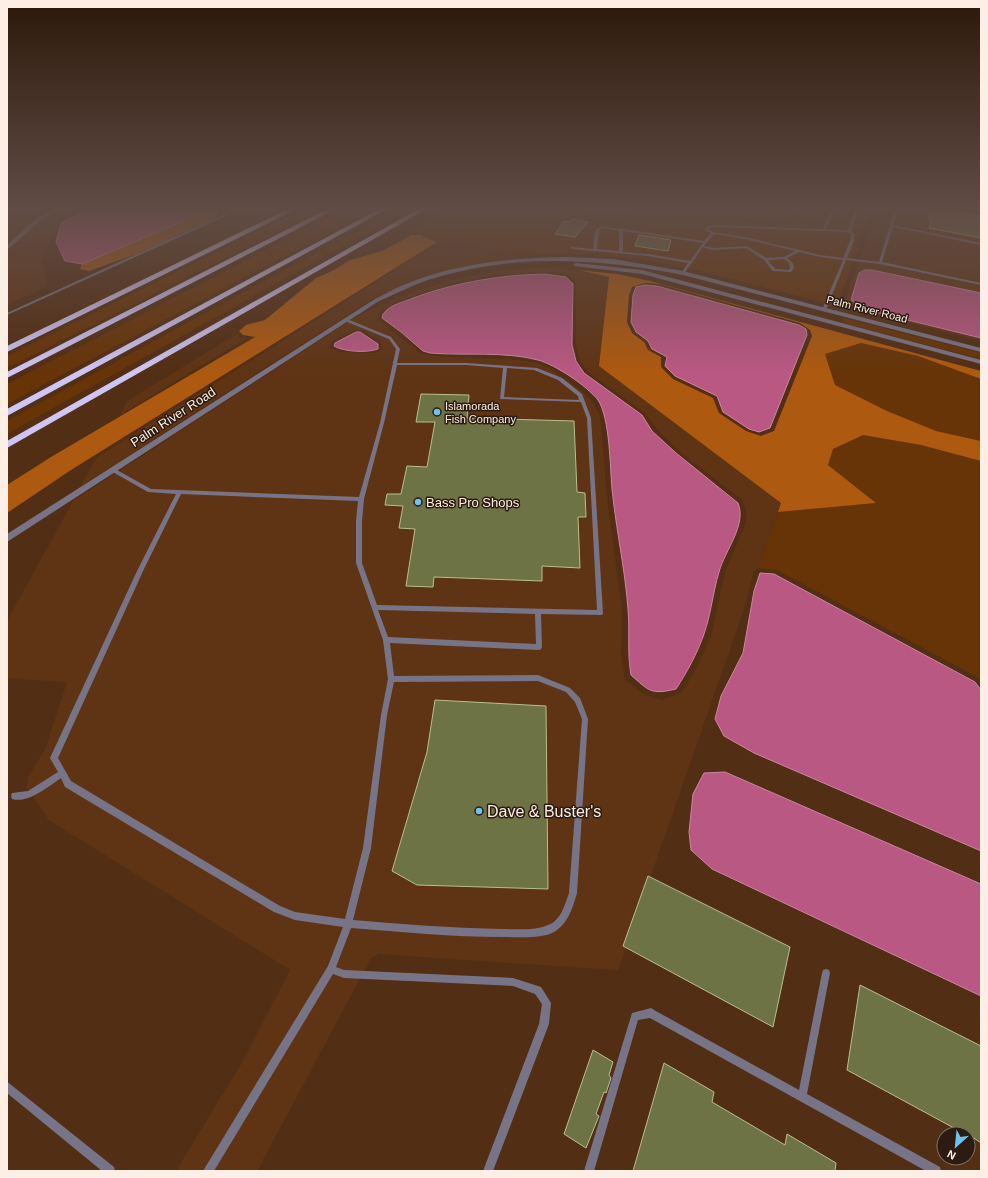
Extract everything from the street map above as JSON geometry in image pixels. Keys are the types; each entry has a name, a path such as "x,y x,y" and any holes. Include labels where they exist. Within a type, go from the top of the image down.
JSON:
{"highway":[{"path":"7,349 185,262"},
{"path":"7,375 230,262"},
{"path":"7,413 287,262"},
{"path":"7,445 330,262"}],"street":[{"name":"Palm River Road","path":"7,539 377,300 413,284 457,271 493,264 514,262"},
{"name":"Palm River Road","path":"616,262 683,273 981,350"},
{"name":"Palm River Road","path":"350,318 390,297 454,277 509,266 558,264 602,267 642,272 981,362"},
{"path":"820,319 824,310"}],"lane":[{"path":"7,314 122,262"},
{"path":"683,273 690,262"},
{"path":"767,262 774,270 790,271 792,268 789,262"},
{"path":"824,310 843,262"},
{"path":"871,262 981,284"},
{"path":"208,1171 330,969 348,924 367,848 384,715 391,679 386,640 375,607 362,576 359,563 358,537 362,499 380,435 398,349 390,338 350,318"},
{"path":"375,607 600,613 589,418 580,395 560,379 535,369 466,364 396,364"},
{"path":"505,367 502,398 582,401"},
{"path":"113,470 150,491 362,499"},
{"path":"180,493 141,569 54,758 68,784 277,909 295,916 348,924 521,934 550,930 565,917 573,894 585,719 578,700 568,690 538,678 391,679"},
{"path":"386,640 540,647 538,612"},
{"path":"15,796 29,794 62,773"},
{"path":"330,969 344,974 513,982 538,990 547,1003 544,1024 488,1171"},
{"path":"802,1097 826,973"},
{"path":"589,1171 635,1016 651,1013 936,1171"},
{"path":"7,1087 110,1171"}],"shaded area":[{"path":"7,262 42,262 48,286 7,305"},
{"path":"71,262 87,262 82,264"},
{"path":"87,262 114,262 89,271 80,269 82,264"},
{"path":"197,262 218,262 7,368 7,356"},
{"path":"243,262 274,262 7,404 7,384"},
{"path":"299,262 315,262 7,434 7,421"},
{"path":"347,262 405,262 71,470 7,513 7,485 51,457 255,337 243,335 239,331 246,325 265,320 316,278"},
{"path":"408,262 493,262 427,276 374,298 81,486 96,458"},
{"path":"657,262 853,262 837,306 696,270"},
{"path":"859,262 981,262 981,341 854,309 844,303"},
{"path":"558,267 609,277 599,366 781,503 758,568 754,571 744,609 618,970 379,954 371,958 257,1171 176,1171 243,1061 290,970 49,820 27,788 28,777 45,750 67,682 7,678 7,621 73,501 353,319 392,299 455,279 509,269","holes":["546,272 568,275 574,279 576,284 576,345 580,361 588,372 646,414 657,429 679,451 742,500 747,512 746,523 725,572 711,636 695,671 682,692 662,700 643,694 626,680 624,676 621,655 622,610 608,506 600,416 593,402 581,390 551,369 537,363 519,360 435,356 420,353 378,319 379,313 396,302 455,282 495,275","355,330 363,330 381,342 382,349 373,353 341,352 330,348 331,342"]},
{"path":"578,270 617,274 650,281 981,371 981,379 918,356 861,343 825,354 835,385 887,411 936,431 981,441 981,461 921,445 863,435 833,449 828,465 876,503 778,512 781,503 599,366 609,277","holes":["645,283 659,284 800,323 810,330 812,336 774,431 761,436 746,431 719,413 713,398 673,379 661,367 661,357 648,350 644,342 632,333 627,322 629,295 632,287"]},
{"path":"864,270 872,270 981,293 981,338 863,309 851,300 859,273"},
{"path":"545,274 566,277 573,284 572,345 576,361 584,373 642,415 652,431 676,453 738,503 740,520 738,529 719,572 704,634 692,663 676,689 661,692 651,690 642,685 631,675 627,594 612,489 609,443 605,418 598,400 593,394 571,377 553,366 538,360 525,357 484,354 443,354 423,351 382,318 385,311 392,306 441,289 493,278"},
{"path":"645,285 657,286 799,325 806,329 807,335 770,428 759,432 749,429 723,412 717,396 675,376 665,366 667,357 652,349 648,341 636,332 631,322 633,295 636,287"},
{"path":"843,318 981,353 981,359 848,324 843,321"},
{"path":"356,332 360,332 378,344 378,349 356,351 344,350 334,346 335,343"},
{"path":"237,334 239,337 247,338 120,415 127,401"},
{"path":"861,343 918,356 981,379 981,441 936,431 887,411 834,385 825,354"},
{"path":"863,435 921,445 981,461 981,681 979,678 777,570 758,568 778,512 876,503 828,465 833,449"},
{"path":"760,573 774,574 975,682 981,690 981,851 754,753 724,736 715,719 721,696 743,653 754,591"},
{"path":"725,772 981,884 981,996 712,869 691,850 689,832 693,794 704,773"}],"building":[{"path":"421,394 469,395 467,418 574,421 577,492 585,493 586,517 578,517 580,568 542,566 542,581 434,577 433,587 406,586 415,529 399,528 403,506 385,505 387,494 401,494 407,466 427,467 435,422 416,422"},
{"name":"Dave & Buster's","path":"435,700 546,706 548,889 417,885 392,871 427,752"},
{"path":"648,876 790,947 773,1027 623,946"},
{"path":"860,985 981,1046 981,1143 976,1140 976,1126 950,1126 847,1070"},
{"path":"593,1050 613,1062 609,1075 611,1078 596,1114 599,1116 586,1148 564,1134"},
{"path":"664,1063 714,1092 712,1102 785,1145 787,1134 836,1163 835,1171 633,1171"}],"place":[{"name":"Islamorada Fish Company","path":"437,412"},
{"name":"Bass Pro Shops","path":"418,502"},
{"name":"Dave & Buster's","path":"479,811"}]}
